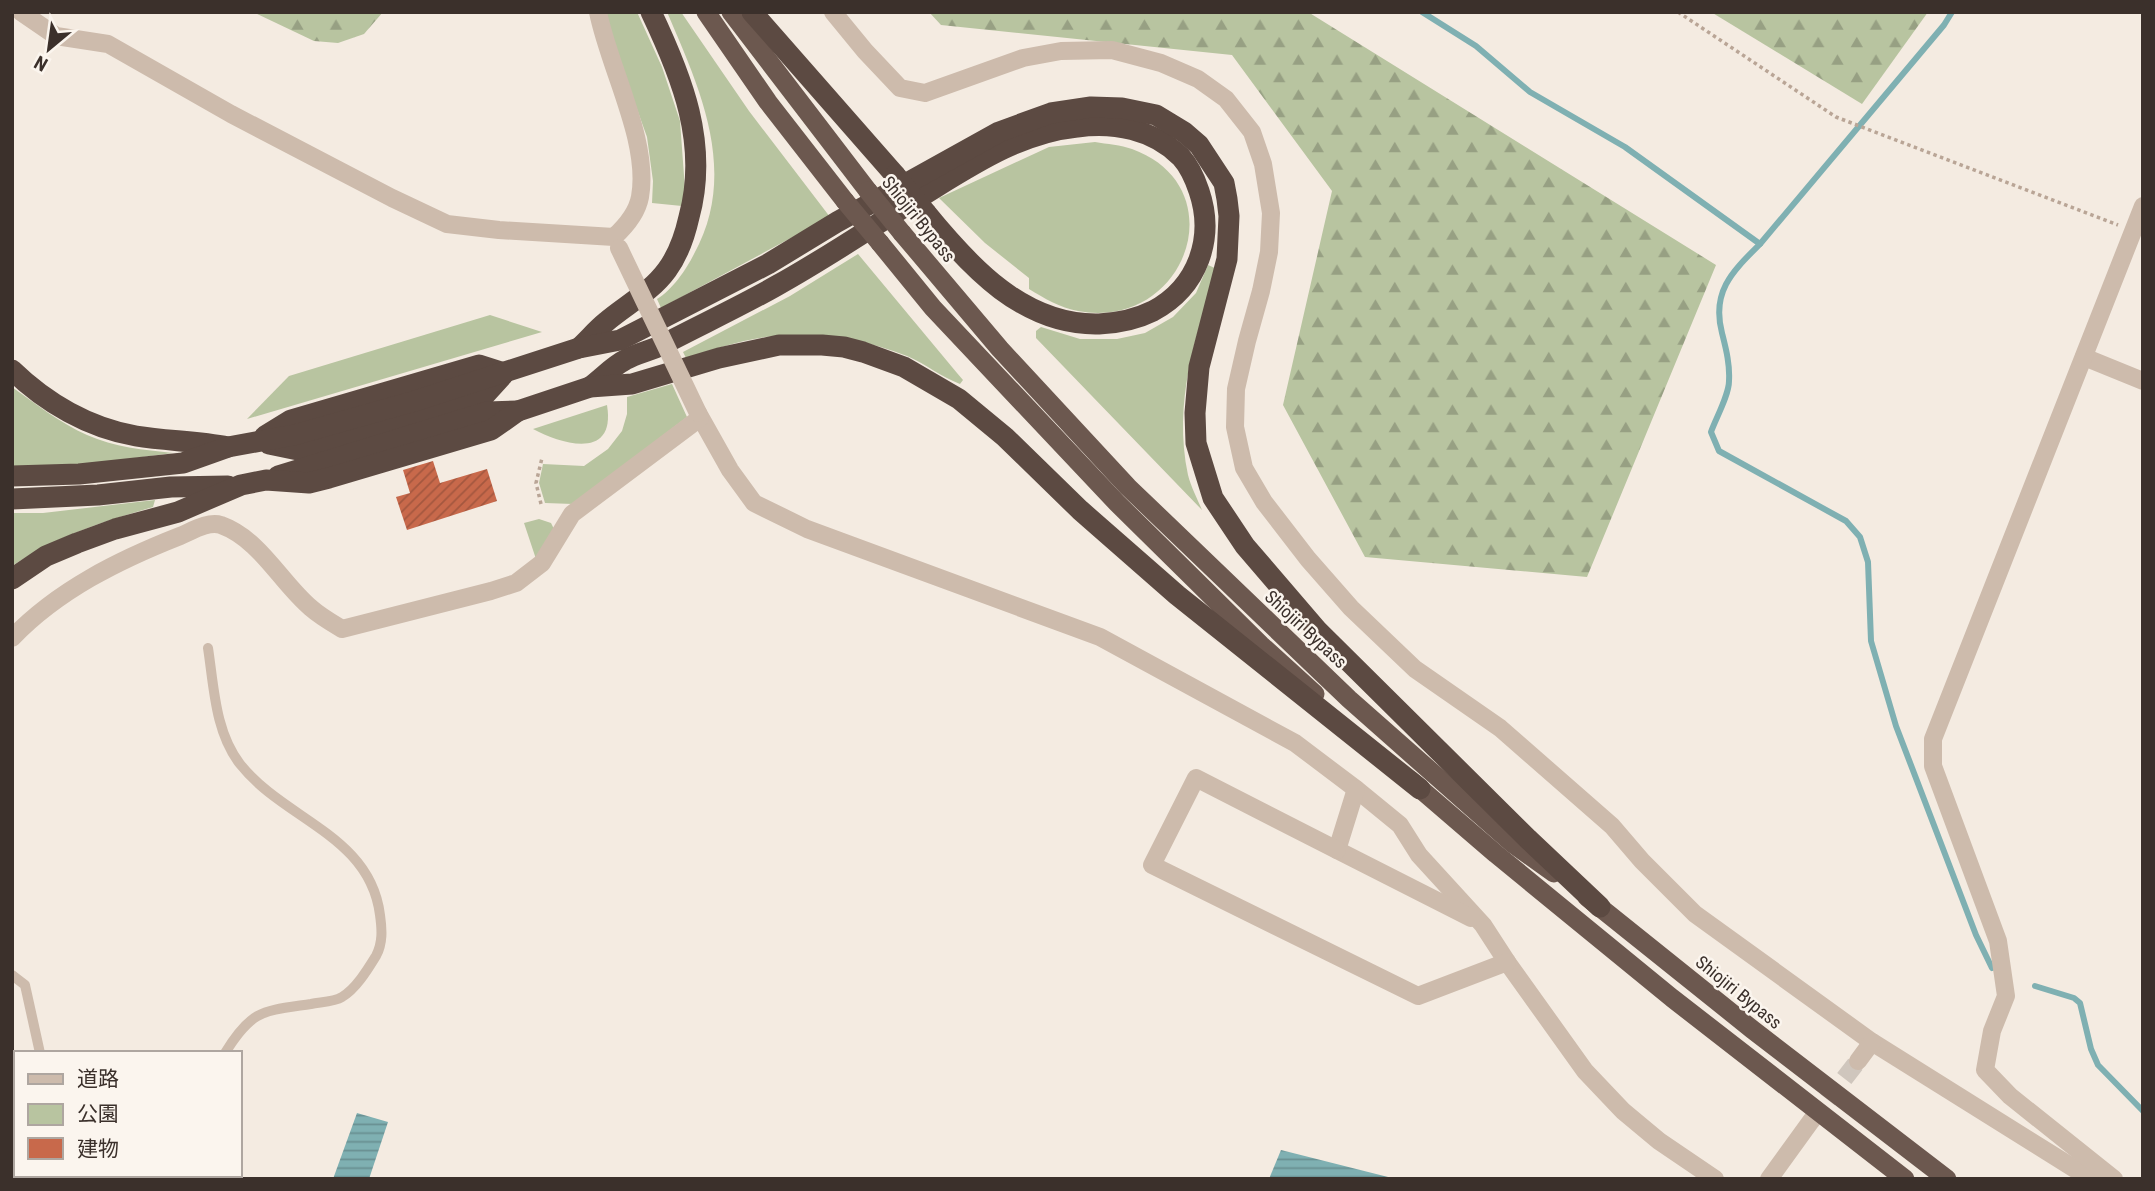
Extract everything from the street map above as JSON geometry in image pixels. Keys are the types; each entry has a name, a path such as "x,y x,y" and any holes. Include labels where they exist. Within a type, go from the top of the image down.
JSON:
{"highway":[{"path":"579,348 666,271 682,242 694,201 697,159 693,125 678,72 651,12"},
{"path":"706,12 768,102 933,308 1117,503 1261,645 1420,789"},
{"name":"Shiojiri Bypass","path":"730,12 868,191 1000,349 1119,478 1275,630 1512,843 1600,907 1753,1030 1947,1179"},
{"path":"590,387 625,360 659,347 777,285 975,162 1027,138 1051,131 1114,125 1142,132 1180,156 1195,180 1204,206 1205,233 1199,262 1184,285 1160,307 1123,323 1079,323 1023,304 1005,293 952,244 926,214 895,175 752,12"},
{"path":"12,476 79,474 183,463 228,447 306,431 504,373 579,348 620,340 768,264 837,222 999,132 1051,113 1091,107 1137,110 1156,115 1170,122 1199,145 1224,183 1229,216 1227,259 1199,367 1195,413 1196,443 1213,498 1245,546 1318,631 1600,907"},
{"path":"12,499 98,495 171,487 241,485 266,480 309,483 491,430 519,411 590,387 632,384 719,358 779,345 802,344 844,347 884,358 959,399 1005,437 1080,510 1177,595 1420,789 1661,990 1905,1179"},
{"path":"12,370 56,405 116,432 156,439 201,441 228,447"},
{"path":"12,579 46,556 77,543 115,529 178,512 241,485"}],"street":[{"path":"21,12 56,36 108,44 255,127 447,224 616,243"},
{"path":"598,12 603,37 639,152 640,198 629,224 616,243"},
{"path":"833,12 900,88 925,93 1023,58 1061,51 1112,50 1161,63 1198,79 1226,99 1252,132 1263,164 1271,213 1269,252 1236,388 1235,427 1244,468 1264,502 1308,559 1351,608 1415,669 1500,728 1612,826 1642,861 1695,914 1872,1042 2104,1178"},
{"path":"2104,1178 2010,1096 1985,1070 1992,1031 2006,996 1998,941 1933,766 1933,739 2143,206"},
{"path":"616,243 699,415 730,470 754,503 807,529 1100,637 1295,743 1400,825 1419,855 1483,925 1585,1071 1623,1111 1659,1141 1714,1179"},
{"path":"2084,357 2143,381"},
{"path":"12,638 33,617 107,567 209,525 219,524 246,539 311,608 342,629 504,587 516,583 542,563 572,514 699,415"},
{"path":"1483,925 1196,778 1152,865 1418,996 1507,962"},
{"path":"1337,850 1356,789"},
{"path":"1858,1060 1872,1042"},
{"path":"1769,1179 1811,1121"}],"lane":[{"path":"208,649 218,713 226,743 241,765 264,789 340,843 366,871 378,901 383,932 377,954 360,979 342,997 265,1011 246,1023 226,1051"},
{"path":"12,975 25,985 40,1051"}],"path":[{"path":"1678,12 1836,117 2133,231"},
{"path":"541,503 536,483 542,458"}],"green space":[{"path":"253,12 383,12 364,34 338,43 314,41"},
{"path":"605,12 637,12 662,67 680,121 685,189 682,206 652,203 653,181 647,137 610,34"},
{"path":"667,12 681,12 749,111 830,217 661,308 657,299 687,267 707,223 713,192 714,162 702,101"},
{"path":"929,12 1308,12 1716,265 1587,577 1365,557 1283,405 1332,191 1232,55 941,25"},
{"path":"1711,12 1928,12 1862,104"},
{"path":"1095,142 1132,149 1164,168 1183,193 1190,222 1185,252 1170,279 1147,299 1116,311 1071,310 1029,289 1029,278 985,243 939,198 1049,147"},
{"path":"858,254 963,380 960,384 914,359 890,350 855,340 819,336 765,337 686,358 683,352 790,296"},
{"path":"1208,265 1217,269 1194,345 1183,422 1188,475 1202,510 1036,338 1036,331 1041,327 1080,339 1117,339 1145,333 1173,317 1196,293"},
{"path":"490,315 542,332 247,419 289,376"},
{"path":"672,384 687,417 573,504 545,503 539,483 543,464 584,466 608,449 622,431 627,414 627,397"},
{"path":"12,387 58,419 87,435 118,445 173,453 97,463 12,468"},
{"path":"607,405 608,422 603,434 595,441 585,444 572,443 533,429"},
{"path":"155,500 153,507 63,538 12,566 12,513 43,513"},
{"path":"539,519 551,523 554,529 536,559 524,523"}],"water":[{"path":"357,1113 388,1122 369,1179 333,1179"},
{"path":"1281,1150 1396,1179 1269,1179"}],"building":[{"path":"433,461 440,483 487,469 497,501 407,530 396,497 410,493 403,470"}],"waterway":[{"path":"1422,12 1476,46 1530,92 1625,147 1760,244"},
{"path":"1952,12 1944,25 1760,244 1741,263 1727,283 1722,294 1719,318 1728,363 1728,387 1711,432 1719,451 1846,521 1860,537 1868,562 1871,641 1896,726 1976,935 1992,968"},
{"path":"2035,986 2074,998 2080,1003 2091,1049 2098,1065 2143,1111"}],"tunnel":[{"path":"1811,1121 1858,1061"}]}
